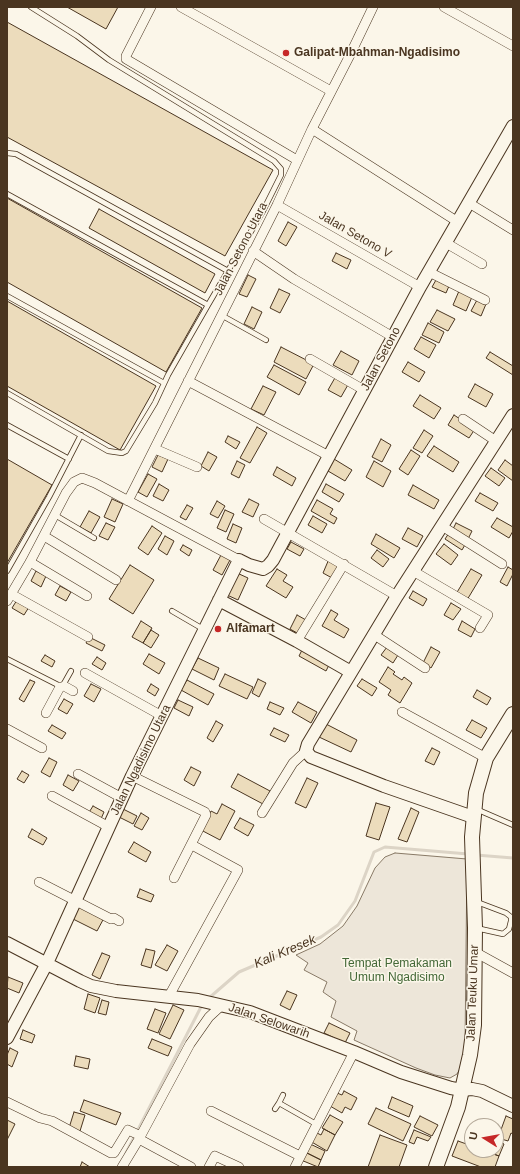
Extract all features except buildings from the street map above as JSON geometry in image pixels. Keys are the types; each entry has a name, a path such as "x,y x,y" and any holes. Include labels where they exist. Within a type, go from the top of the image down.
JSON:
{"main road":[{"name":"Jalan Teuku Umar","path":"436,1167 458,1107 470,1055 474,1025 475,928 472,837 476,793 486,758 513,714"}],"street":[{"path":"151,7 126,58 297,160"},
{"path":"181,7 332,91"},
{"path":"362,7 371,9"},
{"path":"444,7 513,46"},
{"name":"Jalan Setono Utara","path":"128,501 277,205 297,160 349,57 371,9"},
{"name":"Jalan Setono","path":"239,560 263,569 273,560 420,287 513,126"},
{"path":"312,129 458,222"},
{"path":"469,203 513,230"},
{"name":"Jalan Setono V","path":"277,205 420,287"},
{"path":"446,243 482,264"},
{"path":"253,251 300,282 393,337"},
{"path":"429,272 485,300"},
{"path":"310,359 364,390"},
{"path":"188,381 329,456"},
{"path":"262,813 293,763 306,751 308,744 373,634 412,571 512,418"},
{"path":"463,419 496,441"},
{"path":"155,448 197,467"},
{"path":"88,637 9,597 30,562 66,493 74,482 82,478 96,483 239,560"},
{"path":"264,519 397,596"},
{"path":"442,526 502,564"},
{"path":"44,536 116,580"},
{"name":"Jalan Ngadisimo Utara","path":"7,1037 47,963 132,776 239,560"},
{"path":"30,562 87,596"},
{"path":"298,641 344,564"},
{"path":"412,571 488,615 480,628"},
{"path":"219,600 298,641 350,672"},
{"path":"373,634 425,668"},
{"path":"85,673 162,716"},
{"path":"46,713 62,686 74,691"},
{"path":"402,712 486,758"},
{"path":"7,729 42,748"},
{"path":"306,751 311,757 384,786 474,813"},
{"path":"78,774 122,798"},
{"path":"132,776 205,812 206,818 174,878"},
{"path":"52,796 109,827"},
{"path":"169,996 238,870 192,845"},
{"path":"39,882 111,919 114,918 119,921"},
{"name":"Jalan Selowarih","path":"7,943 91,986 116,991 198,1000 256,1014 401,1072 451,1088 482,1091 513,1106"},
{"path":"475,952 513,973"},
{"path":"122,1167 140,1137 190,1044 209,1016 220,1005"},
{"path":"295,1167 354,1052"},
{"path":"7,1102 40,1118 52,1121 111,1153 114,1153 128,1130 130,1130 191,1167"},
{"path":"211,1111 300,1156"},
{"path":"209,1167 216,1156 238,1167"}],"lane":[{"path":"7,393 108,451 122,453 126,451 155,403 208,304 277,185 281,175 281,169 274,161 109,60 77,36 32,7"},
{"path":"7,153 16,154 228,271"},
{"path":"7,194 208,304"},
{"path":"7,296 164,384"},
{"path":"221,315 266,340"},
{"path":"7,425 69,459"},
{"path":"7,571 81,435"},
{"path":"54,515 94,538"},
{"path":"172,611 204,630"},
{"path":"7,659 62,686 71,671"},
{"path":"474,813 513,825"},
{"path":"474,901 500,910 511,917 509,929 503,934 475,928"},
{"path":"275,1109 283,1095"},
{"path":"279,1102 316,1124"}],"green space":[{"name":"Tempat Pemakaman Umum Ngadisimo","path":"395,853 467,859 465,1048 461,1067 457,1074 450,1078 435,1075 416,1068 354,1040 357,1031 331,1017 336,1001 323,992 327,982 304,970 308,963 296,955 320,944 343,926 357,906 375,868 385,857"}],"waterway":[{"name":"Kali Kresek","path":"209,998 239,972 321,937 338,925 355,901 374,852 385,847 468,854"},
{"name":"Kali Kresek","path":"476,855 513,858"},
{"name":"Kali Kresek","path":"126,1153 203,1003"}],"place":[{"name":"Galipat-Mbahman-Ngadisimo","path":"286,53"},
{"name":"Alfamart","path":"218,629"}]}
